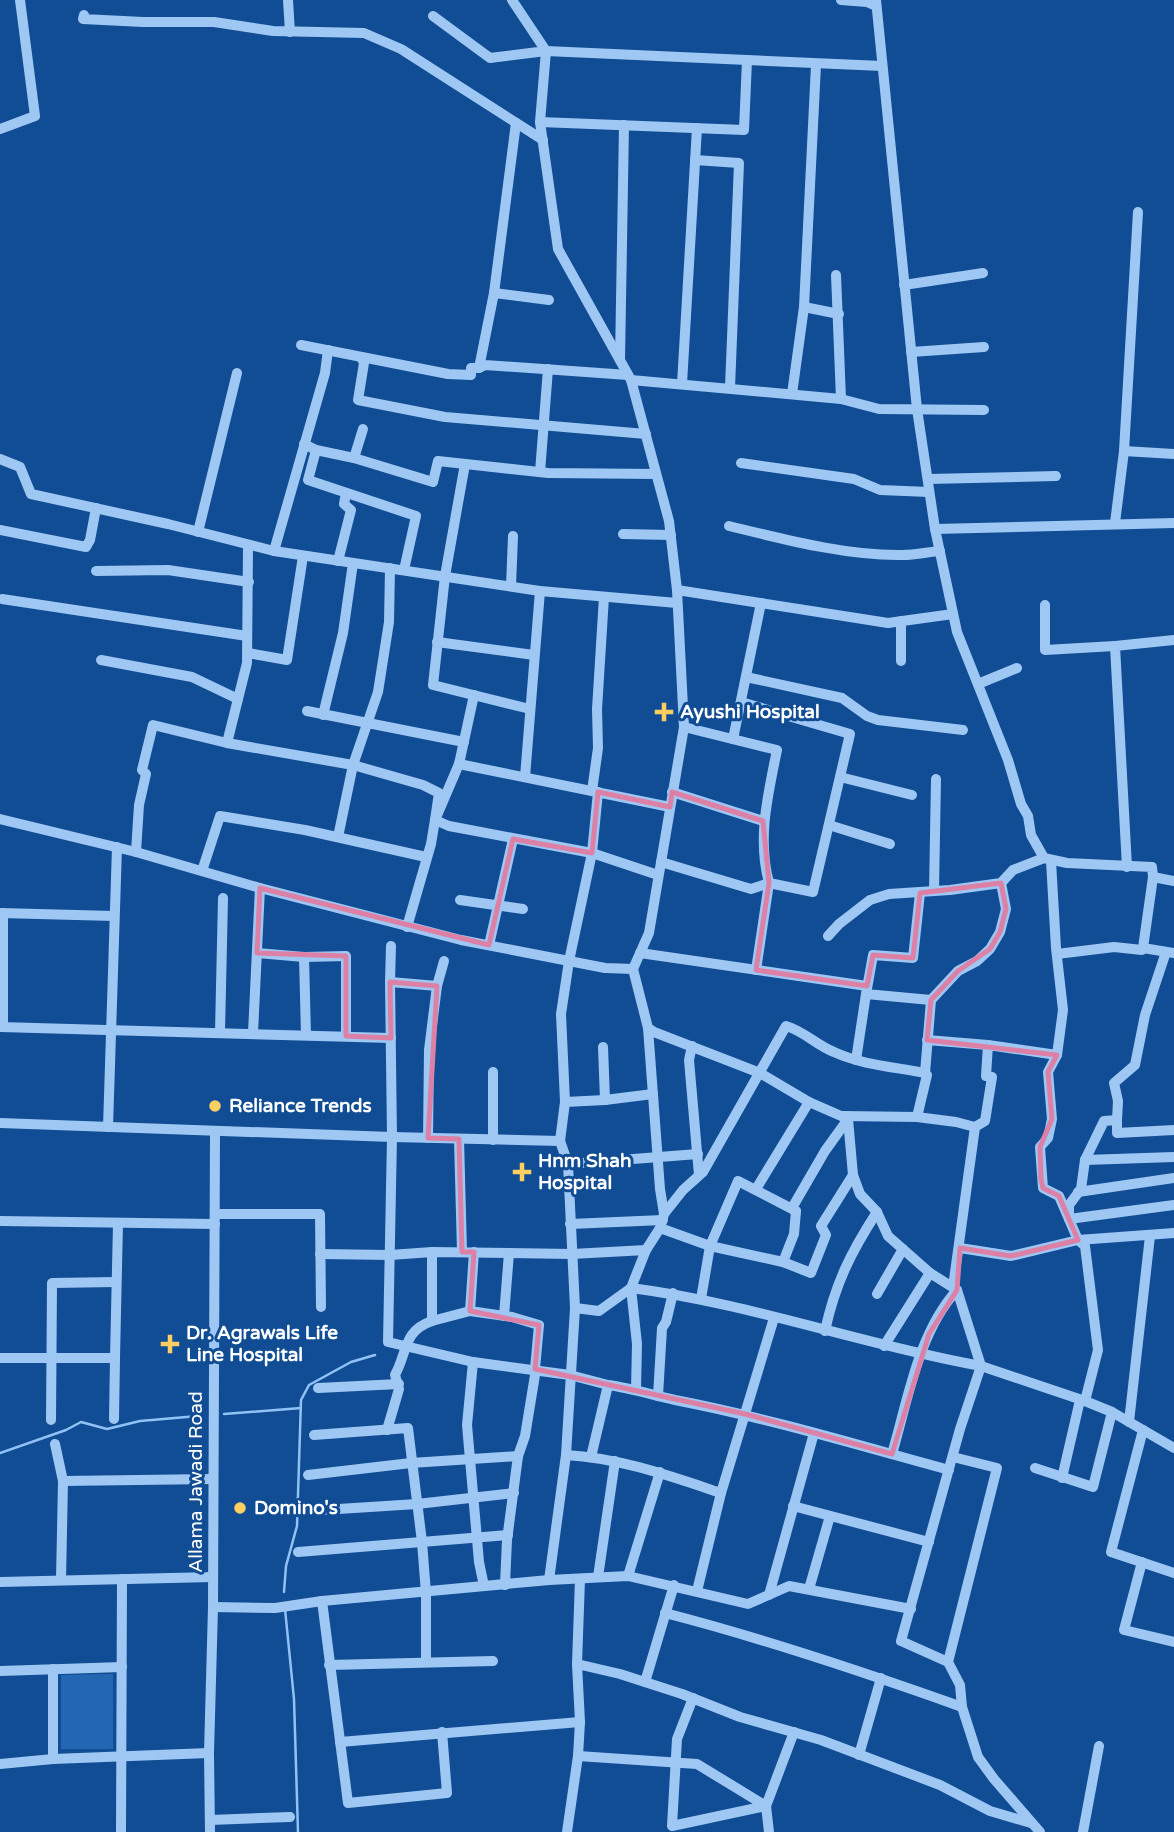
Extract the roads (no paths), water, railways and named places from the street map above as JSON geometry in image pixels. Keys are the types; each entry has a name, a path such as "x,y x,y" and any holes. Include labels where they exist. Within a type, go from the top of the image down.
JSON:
{"street":[{"path":"0,129 36,116 20,0"},
{"path":"288,0 290,32"},
{"path":"512,0 546,51 540,122 558,249 630,377 671,535 677,590 684,727 649,933 633,969 648,1028 662,1221"},
{"path":"841,0 876,3 917,410 935,529 957,632 1008,760 1021,804 1028,816 1031,835 1047,860 1063,1010 1057,1055 1048,1072 1052,1119 1048,1138 1040,1147 1041,1179 1043,1188 1059,1196 1078,1240 1085,1246 1098,1350 1062,1478"},
{"path":"83,15 83,19 214,22 290,32 364,33 401,49 543,140"},
{"path":"433,16 490,58 546,51 881,66"},
{"path":"540,122 744,130 747,60"},
{"path":"792,394 804,307 816,65"},
{"path":"479,368 494,293 516,123"},
{"path":"620,360 624,125"},
{"path":"682,384 697,128"},
{"path":"695,160 739,163 730,388"},
{"path":"1115,523 1124,451 1138,212"},
{"path":"904,285 983,273"},
{"path":"836,275 841,399"},
{"path":"494,293 549,300"},
{"path":"804,307 839,314"},
{"path":"301,345 449,374 471,375 471,368 485,365 548,369 841,399 879,409 984,410"},
{"path":"911,352 984,347"},
{"path":"274,551 325,373 328,349"},
{"path":"361,357 364,363 358,400 444,417 646,434"},
{"path":"540,472 548,369"},
{"path":"198,532 237,373"},
{"path":"354,458 363,429"},
{"path":"304,444 316,450 354,458 433,482 438,461 540,472 656,474"},
{"path":"316,450 308,480 416,516 404,570"},
{"path":"1124,451 1174,454"},
{"path":"0,459 20,467 31,494 274,551 540,591 677,603"},
{"path":"741,463 854,479 880,490 929,492"},
{"path":"465,464 445,576 433,685 530,709"},
{"path":"928,479 1056,475"},
{"path":"338,561 351,510 344,505 346,493"},
{"path":"0,530 86,547 90,540 96,508"},
{"path":"935,529 1174,523"},
{"path":"729,526 811,545 852,550 901,555 940,551"},
{"path":"623,534 671,535"},
{"path":"511,586 513,536"},
{"path":"227,743 248,653 248,545"},
{"path":"248,653 287,660 303,556"},
{"path":"323,715 343,634 353,563"},
{"path":"338,837 353,765 378,692 389,622 390,568"},
{"path":"96,571 168,570 249,582"},
{"path":"677,590 888,623 953,614"},
{"path":"525,777 540,591"},
{"path":"549,1580 566,1455 575,1308 568,1164 561,1141 565,1102 561,1014 569,961 592,853 604,597"},
{"path":"2,599 247,636"},
{"path":"733,739 761,603"},
{"path":"1045,605 1045,650 1174,640"},
{"path":"901,621 901,661"},
{"path":"437,642 534,655"},
{"path":"1115,646 1126,867"},
{"path":"101,660 192,677 238,699"},
{"path":"978,684 1017,668"},
{"path":"746,677 842,698 867,716 878,720 963,730"},
{"path":"435,820 458,764 474,695"},
{"path":"660,862 751,889 769,883 813,892 850,734 741,702"},
{"path":"307,711 464,742"},
{"path":"135,852 139,805 146,774 142,770 153,725 227,743 353,765 423,785 439,793 435,820 407,927"},
{"path":"684,727 777,750 764,821 769,883 756,970"},
{"path":"458,764 670,807"},
{"path":"840,777 912,795"},
{"path":"934,890 936,779"},
{"path":"672,792 764,821"},
{"path":"202,871 220,816 338,837 426,857"},
{"path":"0,819 135,852 407,927 606,968 633,969"},
{"path":"435,820 449,826 592,853 658,875"},
{"path":"829,825 890,844"},
{"path":"489,945 513,839"},
{"path":"108,1127 117,848"},
{"path":"828,936 870,900 889,894 1001,883 1013,870 1047,860 1152,867 1143,948"},
{"path":"1153,877 1174,881"},
{"path":"917,1117 927,1075 925,1073 931,1000 958,971 977,961 990,949 1000,932 1006,909 1001,883"},
{"path":"253,1033 260,888"},
{"path":"856,1060 873,955 913,958 920,892"},
{"path":"220,1032 223,898"},
{"path":"460,900 523,909"},
{"path":"114,916 2,913 2,1027 391,1038"},
{"path":"391,946 392,1137 388,1342 473,1362 535,1369 636,1389 745,1414 949,1470"},
{"path":"1056,954 1114,947 1170,952 1145,1015 1135,1065 1114,1083 1118,1101 1117,1133 1174,1130"},
{"path":"257,953 304,957 346,956 346,1036"},
{"path":"640,953 931,1000"},
{"path":"304,957 306,1035"},
{"path":"428,1138 429,1050 437,986 444,961"},
{"path":"390,982 437,986"},
{"path":"636,1389 637,1344 632,1288 646,1250 682,1191 699,1175 786,1026 799,1029 832,1052 856,1060 925,1073"},
{"path":"648,1028 760,1073 809,1102 845,1118 917,1117 975,1127 985,1121 992,1077 986,1076 988,1045"},
{"path":"927,1040 1057,1055"},
{"path":"692,1046 689,1060 699,1175"},
{"path":"603,1047 605,1100"},
{"path":"493,1072 493,1140"},
{"path":"565,1102 653,1094"},
{"path":"756,1189 809,1102"},
{"path":"845,1118 853,1175 860,1194 877,1212 888,1236 930,1273 955,1288"},
{"path":"783,1262 794,1234 796,1211 792,1208 845,1118"},
{"path":"1069,1219 1069,1205 1081,1189 1085,1160 1104,1121 1117,1121"},
{"path":"0,1123 561,1141"},
{"path":"975,1127 955,1288 981,1366 901,1641 948,1662 960,1685 962,1707 978,1757 993,1779 1040,1832"},
{"name":"Allama Jawadi Road","path":"210,1832 215,1131"},
{"path":"459,1139 470,1311"},
{"path":"568,1164 698,1154"},
{"path":"1085,1160 1174,1157"},
{"path":"570,1224 662,1221 710,1246 783,1262 811,1273 826,1235 821,1226 853,1175"},
{"path":"1078,1192 1174,1178"},
{"path":"701,1299 710,1246 738,1181 796,1211"},
{"path":"1069,1219 1174,1205"},
{"path":"825,1331 832,1299 843,1269 877,1212"},
{"path":"0,1221 118,1223 320,1214 321,1307"},
{"path":"114,1419 118,1223"},
{"path":"960,1248 1011,1256 1078,1240 1174,1233"},
{"path":"1129,1422 1150,1236"},
{"path":"877,1294 903,1249"},
{"path":"320,1254 572,1254 646,1250"},
{"path":"432,1252 432,1321"},
{"path":"504,1316 509,1253"},
{"path":"884,1346 930,1273"},
{"path":"51,1420 52,1283 116,1282"},
{"path":"575,1308 599,1311 632,1288 701,1299 921,1355 981,1366 1112,1412 1174,1448"},
{"path":"892,1454 921,1355 943,1305 955,1288"},
{"path":"658,1396 662,1328 673,1293"},
{"path":"387,1430 399,1384 395,1375 416,1328 470,1311 539,1325 525,1436 518,1457 505,1585"},
{"path":"697,1591 722,1493 774,1318"},
{"path":"0,1358 115,1359"},
{"path":"473,1362 467,1425 484,1586"},
{"path":"318,1388 399,1384"},
{"path":"591,1457 608,1385"},
{"path":"1035,1468 1093,1487 1112,1412"},
{"path":"314,1435 408,1428 426,1593 426,1662"},
{"path":"1143,1430 1111,1552 1174,1573"},
{"path":"769,1595 814,1433"},
{"path":"55,1444 63,1481 61,1580"},
{"path":"566,1455 615,1461 660,1472 722,1493"},
{"path":"308,1475 411,1463 518,1457"},
{"path":"948,1662 997,1468 953,1457"},
{"path":"598,1577 615,1461"},
{"path":"628,1576 660,1472"},
{"path":"63,1481 213,1479"},
{"path":"307,1511 416,1504 514,1493"},
{"path":"793,1506 929,1542"},
{"path":"808,1589 830,1516"},
{"path":"298,1552 508,1535"},
{"path":"1142,1562 1124,1630 1174,1642"},
{"path":"213,1607 275,1608 549,1580 628,1576 748,1604 789,1586 911,1609"},
{"path":"0,1582 213,1577"},
{"path":"109,1832 121,1832 122,1579"},
{"path":"567,1832 580,1722 577,1664 580,1579"},
{"path":"645,1682 674,1585"},
{"path":"323,1601 348,1803 447,1793 442,1731"},
{"path":"664,1613 728,1629 962,1707"},
{"path":"329,1665 493,1661"},
{"path":"577,1664 645,1682 740,1717 821,1740 940,1785 990,1811 1031,1823"},
{"path":"0,1671 122,1667"},
{"path":"53,1669 53,1759"},
{"path":"859,1755 881,1678"},
{"path":"693,1698 677,1739 673,1826 766,1806"},
{"path":"340,1742 442,1731 580,1722"},
{"path":"769,1832 766,1806 794,1732"},
{"path":"1083,1832 1100,1746"},
{"path":"0,1764 53,1759 209,1753"},
{"path":"578,1756 697,1764 766,1806"},
{"path":"210,1820 290,1817"}],"waterway":[{"path":"284,1592 286,1566 297,1526 301,1400 309,1385 351,1362 375,1355"},
{"path":"224,1414 301,1408"},
{"path":"0,1453 66,1430 81,1422 107,1429 140,1421 198,1416"},
{"path":"285,1609 294,1699 298,1832"}],"place":[{"name":"Ayushi Hospital","path":"664,712"},
{"name":"Reliance Trends","path":"215,1106"},
{"name":"Hnm Shah Hospital","path":"522,1172"},
{"name":"Dr. Agrawals Life Line Hospital","path":"170,1344"},
{"name":"Domino's","path":"240,1508"}]}
